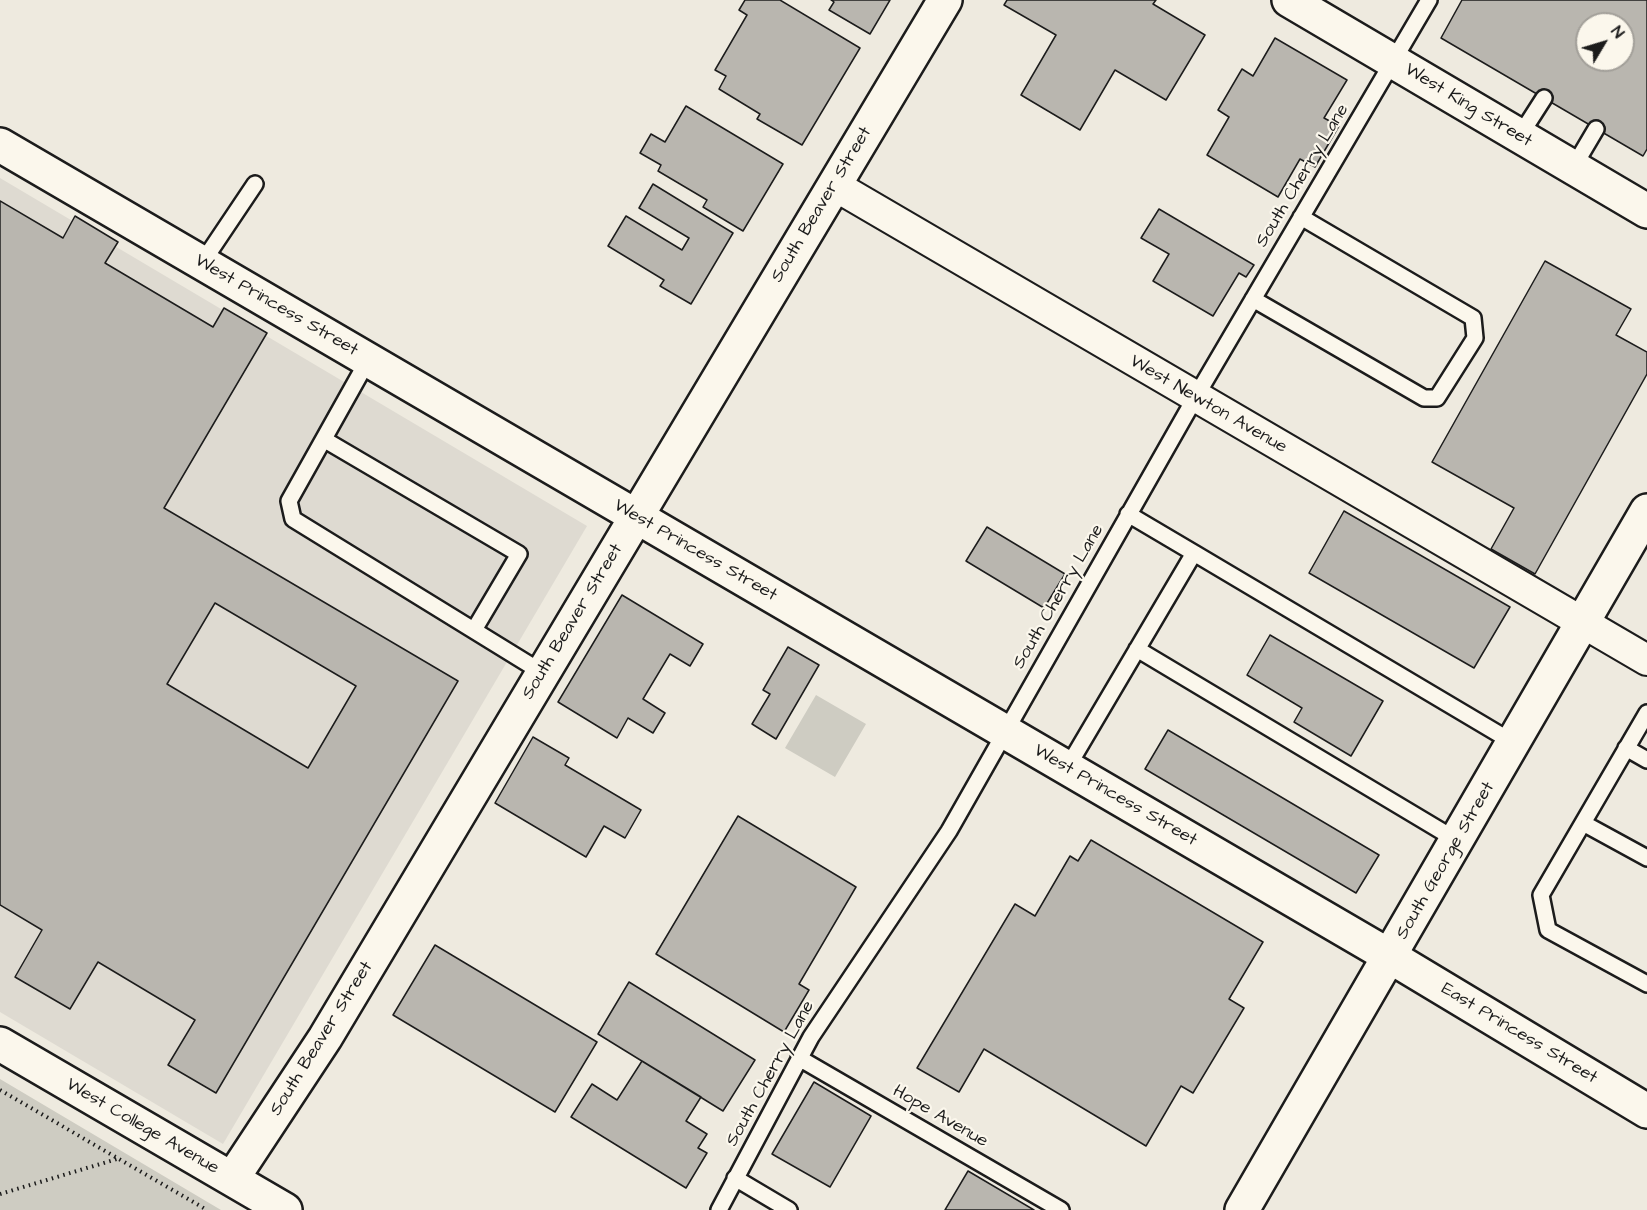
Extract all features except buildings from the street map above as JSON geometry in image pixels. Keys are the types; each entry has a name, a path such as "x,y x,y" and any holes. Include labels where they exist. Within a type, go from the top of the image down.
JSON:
{"street":[{"name":"South Beaver Street","path":"232,1179 325,1038 945,0"},
{"name":"West King Street","path":"1289,0 1647,211"},
{"name":"West Princess Street","path":"0,145 1391,957"},
{"name":"West Newton Avenue","path":"834,185 1647,660"},
{"name":"South George Street","path":"1242,1210 1391,957 1647,511"},
{"name":"East Princess Street","path":"1391,957 1647,1111"},
{"name":"West College Avenue","path":"0,1044 285,1210"}],"lane":[{"name":"South Cherry Lane","path":"719,1210 811,1037 949,831 1195,398 1430,0"},
{"path":"1520,137 1544,98"},
{"path":"1573,168 1596,129"},
{"path":"202,263 255,184"},
{"path":"1253,299 1424,398 1437,398 1475,338 1473,318 1302,218"},
{"path":"368,360 326,440 289,501 293,519 543,673"},
{"path":"326,440 519,554 474,630"},
{"path":"1128,514 1514,743"},
{"path":"1067,768 1194,553"},
{"path":"1137,649 1458,841"},
{"path":"1647,713 1541,895 1548,930 1647,984"},
{"path":"1626,748 1647,760"},
{"path":"1583,823 1647,858"},
{"name":"Hope Avenue","path":"800,1058 1061,1210"},
{"path":"735,1178 789,1210"}],"path":[{"path":"0,1090 207,1210"},
{"path":"0,1194 118,1159"}],"shaded area":[{"path":"0,178 587,526 223,1144 0,1012"},
{"path":"816,695 866,724 835,777 785,748"},
{"path":"0,1079 221,1210 0,1210"}]}
